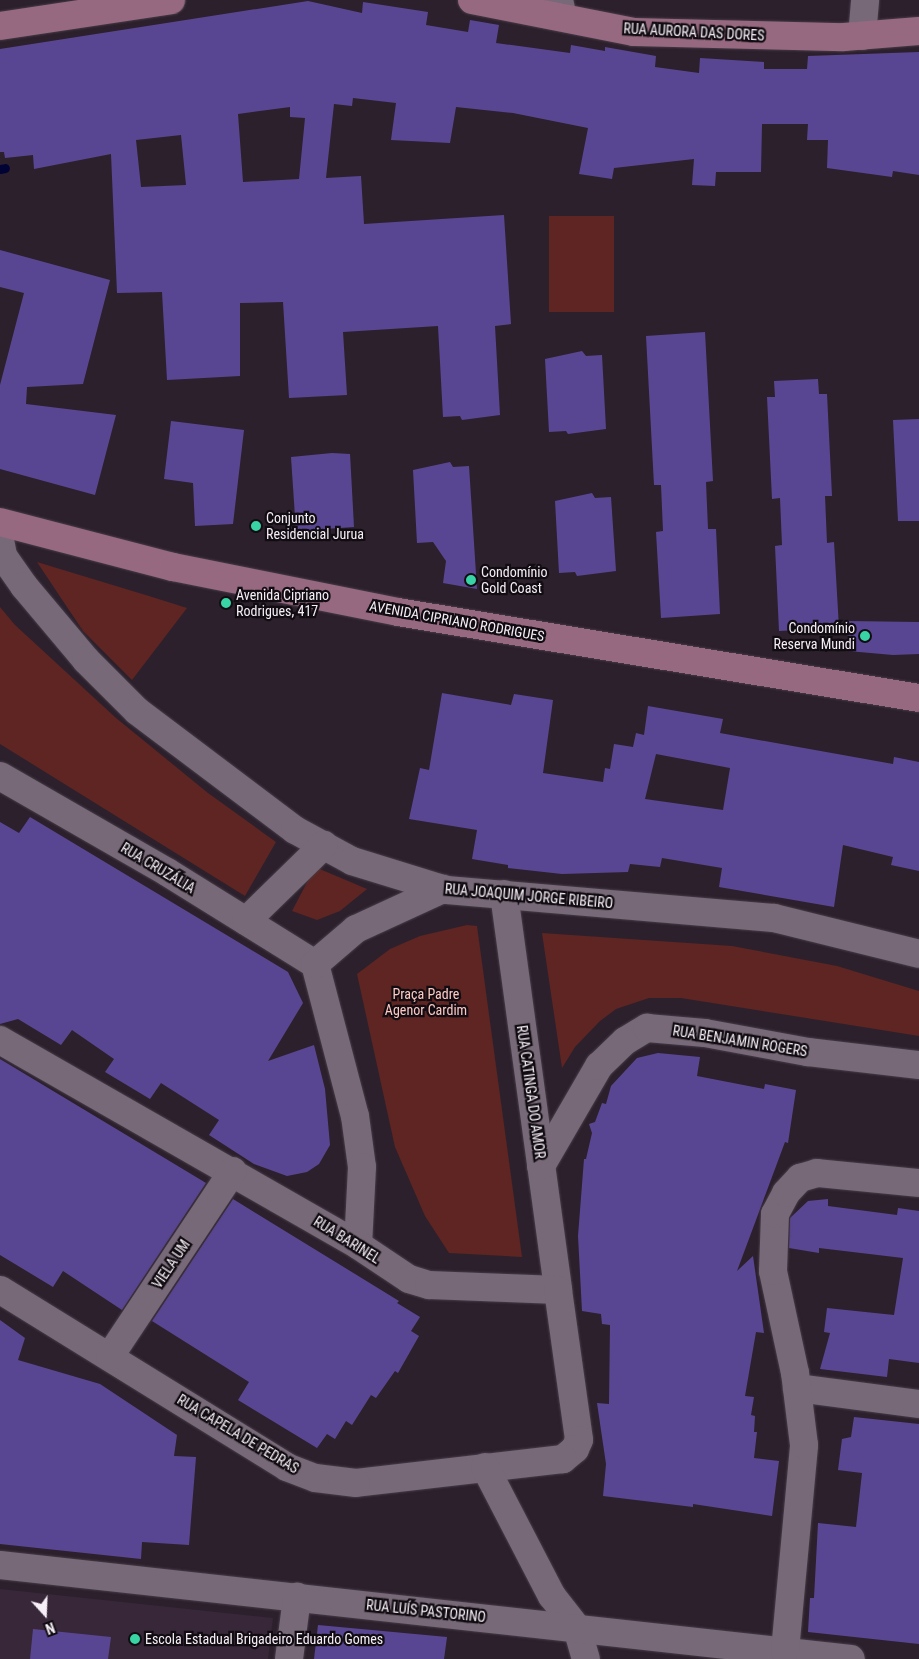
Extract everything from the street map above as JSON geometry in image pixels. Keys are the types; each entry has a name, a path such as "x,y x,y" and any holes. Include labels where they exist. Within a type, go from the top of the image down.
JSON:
{"main road":[{"path":"0,26 171,0"},
{"name":"RUA AURORA DAS DORES","path":"472,0 561,9 634,32 862,36 919,31"},
{"name":"AVENIDA CIPRIANO RODRIGUES","path":"0,522 172,567 398,612 919,698"}],"street":[{"path":"862,36 865,0"},
{"name":"RUA JOAQUIM JORGE RIBEIRO","path":"0,540 3,556 24,586 86,660 137,711 295,830 352,861 442,889 774,918 919,954"},
{"name":"RUA CRUZÁLIA","path":"0,776 315,964"},
{"path":"246,922 324,846"},
{"path":"358,1245 362,1167 355,1116 315,964 356,929 442,889"},
{"name":"RUA CATINGA DO AMOR","path":"504,894 558,1290"},
{"name":"RUA BENJAMIN ROGERS","path":"541,1166 599,1066 625,1041 647,1028 704,1033 808,1052 919,1065"},
{"name":"RUA BARINEL","path":"0,1040 358,1245 408,1279 429,1285 558,1290"},
{"name":"VIELA UM","path":"110,1356 233,1172"},
{"path":"785,1652 804,1445 797,1388 773,1271 775,1214 786,1193 800,1178 817,1173 919,1183"},
{"name":"RUA CAPELA DE PEDRAS","path":"0,1290 110,1356 287,1467 315,1478 356,1483 563,1459 576,1450 579,1440 558,1290"},
{"path":"797,1388 919,1404"},
{"path":"485,1467 552,1596 577,1628 586,1659"},
{"name":"RUA LUÍS PASTORINO","path":"0,1565 851,1659"},
{"path":"290,1659 297,1597"}],"shaded area":[{"name":"Escola Estadual Brigadeiro Eduardo Gomes","path":"0,1589 273,1618 268,1659 0,1659"}],"green space":[{"path":"549,216 614,216 614,312 549,312"},
{"path":"37,562 187,608 132,680 83,631"},
{"path":"0,607 15,625 116,718 208,793 276,842 245,896 0,744"},
{"path":"315,867 367,889 340,911 317,920 292,911"},
{"name":"Praça Padre Agenor Cardim","path":"467,925 477,926 522,1257 449,1253 425,1216 395,1147 357,974 390,949 420,936"},
{"path":"542,933 732,946 837,966 919,991 919,1036 681,998 649,998 616,1009 600,1021 575,1047 562,1068"}],"building":[{"path":"308,1 362,13 363,2 428,12 426,25 468,32 470,20 499,25 496,43 570,53 571,45 605,51 605,47 656,56 655,67 699,73 700,58 764,62 764,69 807,69 808,56 919,52 919,175 893,171 892,177 827,168 828,140 807,140 808,124 762,124 761,172 716,172 715,186 692,185 694,159 614,168 612,179 579,174 588,128 513,113 456,107 450,143 391,140 396,103 353,98 352,106 334,104 326,178 361,176 364,224 504,215 511,324 495,326 500,415 462,420 460,416 443,417 438,326 343,332 347,395 289,398 283,302 240,303 240,376 167,380 162,292 117,293 111,154 34,169 33,155 5,158 4,152 0,152 0,49","holes":["290,107 290,117 305,118 299,179 243,182 238,114","181,135 186,185 141,187 136,140"]},
{"path":"0,250 110,280 83,384 27,387 26,404 116,415 95,495 0,469 0,385 24,293 0,287"},
{"path":"705,332 713,481 706,482 708,529 716,529 720,614 661,618 656,532 663,531 661,485 654,485 646,336"},
{"path":"582,351 586,356 602,355 606,429 568,434 566,431 549,432 545,359"},
{"path":"818,379 819,394 827,394 832,496 825,496 827,543 834,542 839,628 779,631 775,546 782,545 780,498 772,499 767,397 775,397 774,381"},
{"path":"919,419 919,521 898,521 893,420"},
{"path":"171,421 244,430 233,524 195,526 193,483 164,479"},
{"path":"332,453 350,454 354,527 296,531 291,457"},
{"path":"450,462 453,467 469,466 477,589 443,583 446,561 433,542 417,543 413,470"},
{"path":"592,493 595,498 611,497 616,571 577,576 575,572 559,573 555,501"},
{"path":"847,621 919,622 919,654 893,655 848,651"},
{"path":"442,693 511,705 514,694 553,700 543,773 603,782 605,768 610,769 614,744 633,747 636,733 644,735 648,706 723,719 720,733 893,764 894,757 919,762 919,871 891,865 893,857 843,845 834,907 719,887 722,868 662,858 660,867 630,864 628,872 562,874 508,868 508,865 472,859 477,830 409,819 420,768 429,770","holes":["656,754 730,768 723,810 645,799"]},
{"path":"30,817 288,972 303,1003 268,1061 314,1045 325,1089 330,1145 319,1164 307,1172 287,1176 254,1164 209,1135 219,1120 161,1083 150,1099 105,1072 114,1059 72,1030 61,1045 18,1019 0,1024 0,822 19,833"},
{"path":"658,1053 700,1057 697,1076 764,1089 765,1084 796,1090 788,1143 785,1142 737,1271 753,1256 764,1333 756,1332 745,1396 754,1397 751,1415 755,1416 754,1432 757,1432 754,1458 779,1461 772,1516 693,1504 693,1507 603,1496 606,1464 597,1403 609,1404 610,1325 602,1324 601,1314 582,1311 578,1236 584,1159 586,1159 592,1133 589,1124 595,1122 602,1103 606,1104 611,1086 637,1058"},
{"path":"0,1059 206,1183 122,1310 63,1271 53,1287 0,1255"},
{"path":"233,1199 399,1301 397,1303 420,1317 411,1331 419,1336 398,1373 395,1371 376,1398 371,1395 352,1425 346,1421 335,1439 327,1434 317,1448 238,1400 249,1382 152,1321"},
{"path":"828,1199 828,1206 897,1215 898,1208 919,1211 919,1363 889,1359 887,1377 820,1369 830,1333 824,1332 827,1308 894,1315 903,1258 819,1248 819,1253 789,1248 790,1218 808,1201"},
{"path":"0,1320 25,1338 18,1360 100,1384 177,1435 174,1456 196,1457 189,1545 142,1542 141,1559 0,1544"},
{"path":"854,1417 919,1424 919,1644 808,1632 810,1598 814,1598 818,1523 856,1527 862,1473 838,1470 842,1439 851,1437"},
{"path":"318,1625 447,1637 444,1659 314,1659"},
{"path":"33,1629 111,1637 108,1659 30,1659"}],"waterway":[{"path":"0,169 5,168"}],"place":[{"name":"Conjunto Residencial Jurua","path":"256,526"},
{"name":"Condomínio Gold Coast","path":"471,580"},
{"name":"Avenida Cipriano Rodrigues, 417","path":"226,603"},
{"name":"Condomínio Reserva Mundi","path":"865,636"},
{"name":"Escola Estadual Brigadeiro Eduardo Gomes","path":"135,1639"}]}
